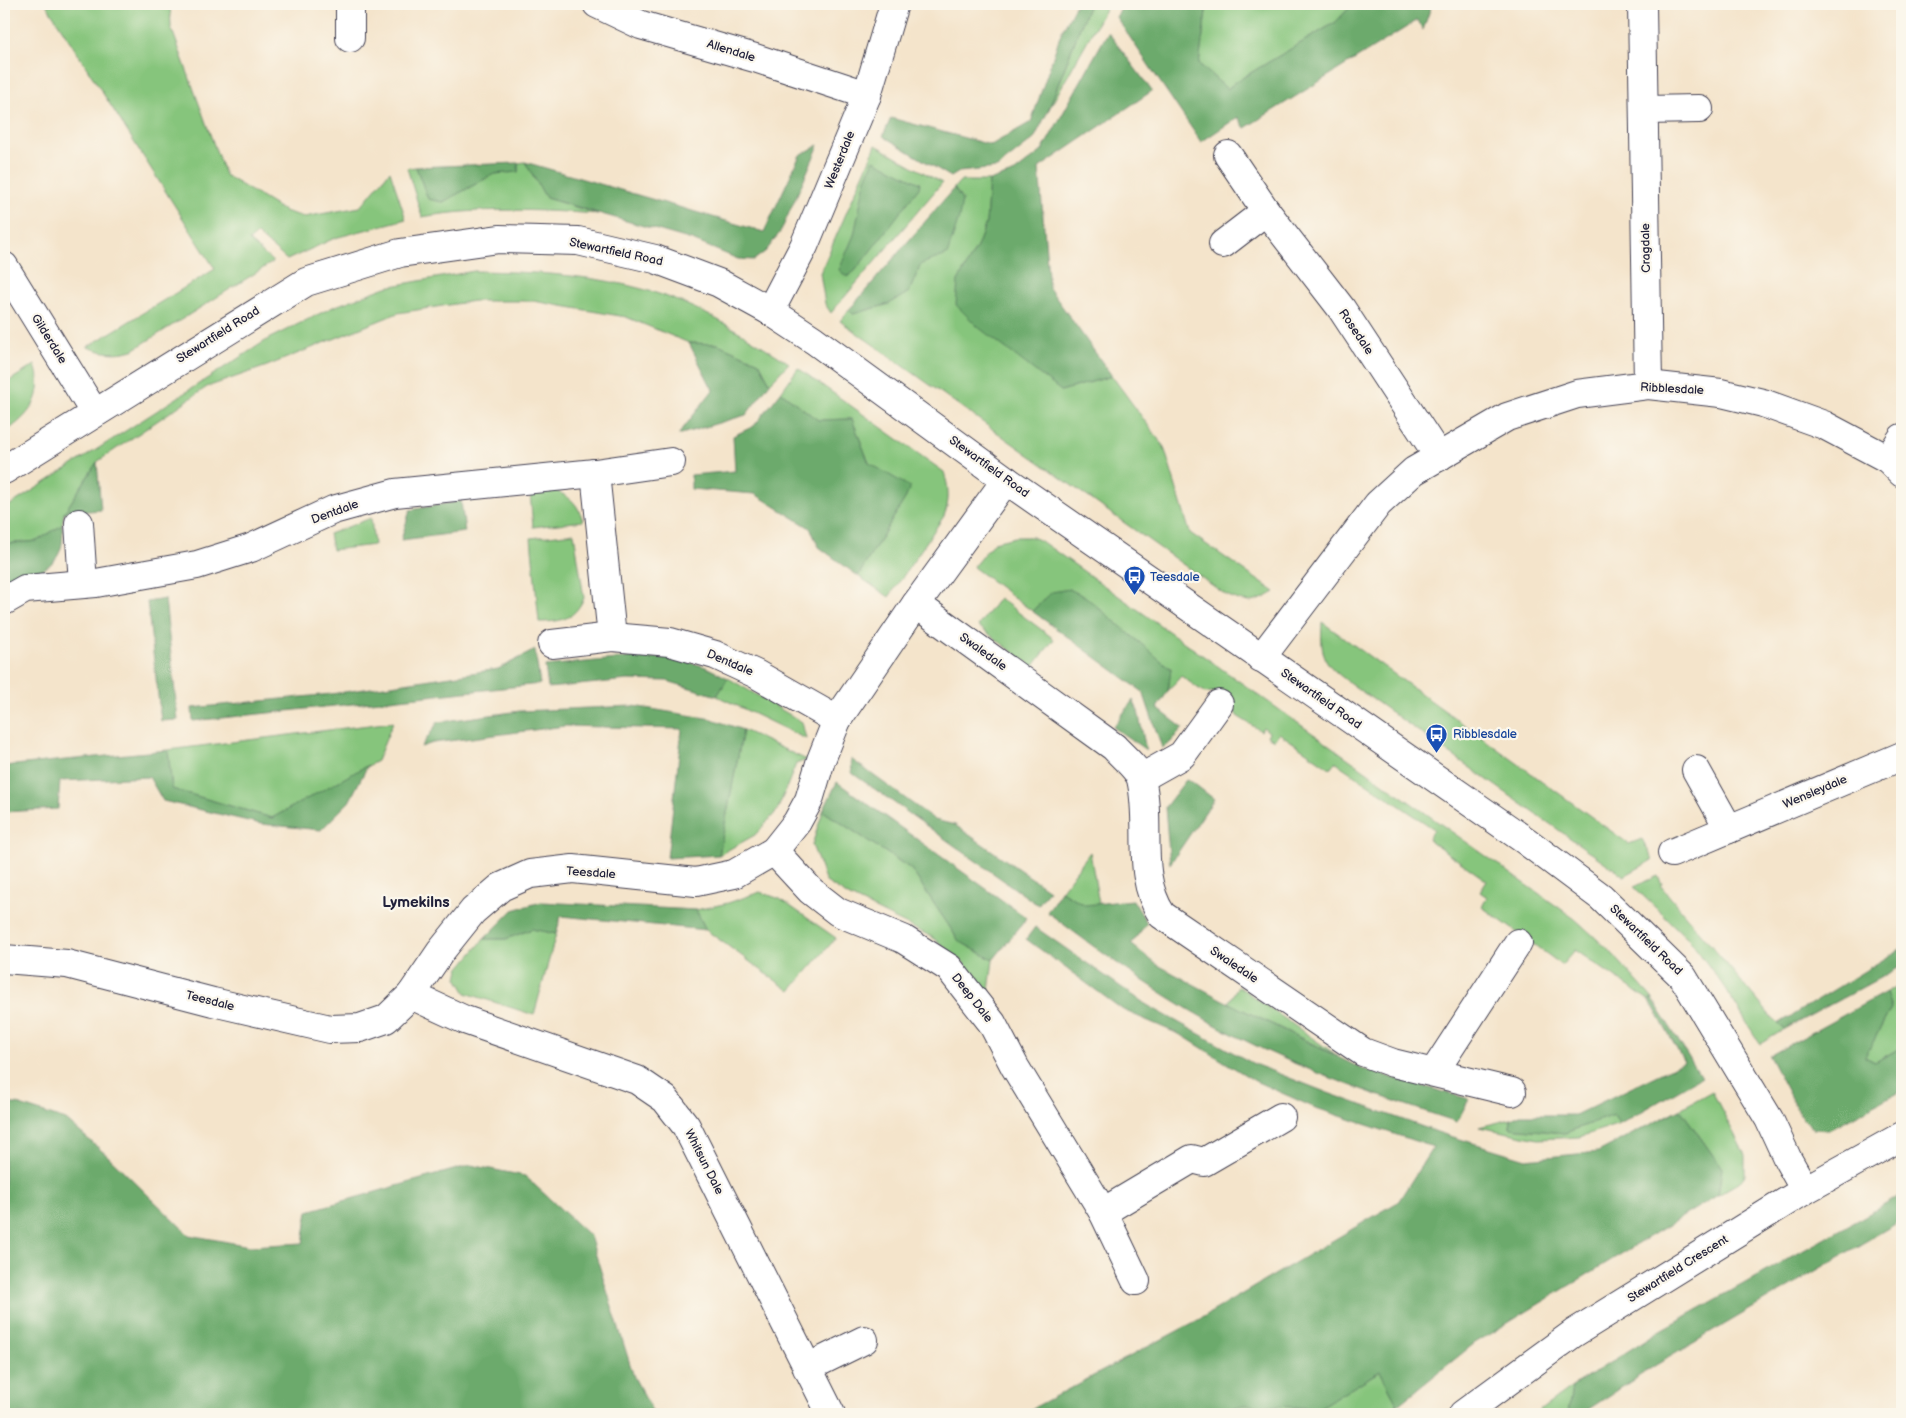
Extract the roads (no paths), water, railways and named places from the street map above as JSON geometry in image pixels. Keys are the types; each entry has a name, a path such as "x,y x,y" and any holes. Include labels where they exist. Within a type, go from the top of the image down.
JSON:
{"street":[{"path":"350,4 350,38"},
{"name":"Allendale","path":"598,4 641,25 755,58 867,95"},
{"name":"Westerdale","path":"770,311 804,246 867,95 894,4"},
{"name":"Cragdale","path":"1642,4 1648,385"},
{"path":"1644,110 1699,109"},
{"name":"Rosedale","path":"1228,155 1266,212 1341,308 1439,457"},
{"path":"1222,244 1266,212"},
{"name":"Stewartfield Road","path":"4,470 94,412 306,282 408,252 499,239 578,241 655,259 719,283 770,311 814,340 1006,480 1526,841 1601,897 1684,977 1764,1111 1806,1190"},
{"name":"Gilderdale","path":"4,266 94,412"},
{"name":"Ribblesdale","path":"1261,658 1378,504 1414,471 1507,417 1577,394 1648,385 1721,393 1763,403 1824,425 1898,457"},
{"name":"Dentdale","path":"14,595 197,565 251,548 333,510 395,493 595,473 671,462"},
{"path":"595,473 612,637"},
{"name":"Teesdale","path":"4,959 67,964 213,1002 330,1029 360,1028 386,1019 411,996 441,951 473,912 501,887 530,874 573,870 696,882 734,874 774,851 797,822 809,800 821,760 837,720 916,604 1006,480"},
{"path":"79,523 83,584"},
{"name":"Swaledale","path":"916,604 1114,747 1141,778 1146,871 1152,900 1162,915 1363,1052 1393,1063 1512,1092"},
{"name":"Dentdale","path":"552,644 612,637 670,642 715,655 756,674 837,720"},
{"path":"1141,778 1182,755 1219,704"},
{"name":"Wensleydale","path":"1672,853 1902,756"},
{"path":"1696,770 1729,829"},
{"name":"Deep Dale","path":"774,851 811,891 838,912 903,939 949,968 992,1023 1015,1067 1102,1212 1136,1281"},
{"path":"1434,1072 1518,943"},
{"name":"Whitsun Dale","path":"411,996 465,1020 637,1080 665,1099 686,1126 830,1414"},
{"path":"1102,1212 1192,1159 1204,1162 1281,1117"},
{"name":"Stewartfield Crescent","path":"1463,1414 1574,1333 1806,1190 1902,1136"},
{"path":"807,1368 864,1340"}],"place":[{"name":"Teesdale","path":"1134,596"},
{"name":"Ribblesdale","path":"1437,753"}],"district":[{"name":"Lymekilns","path":"416,902"}]}
